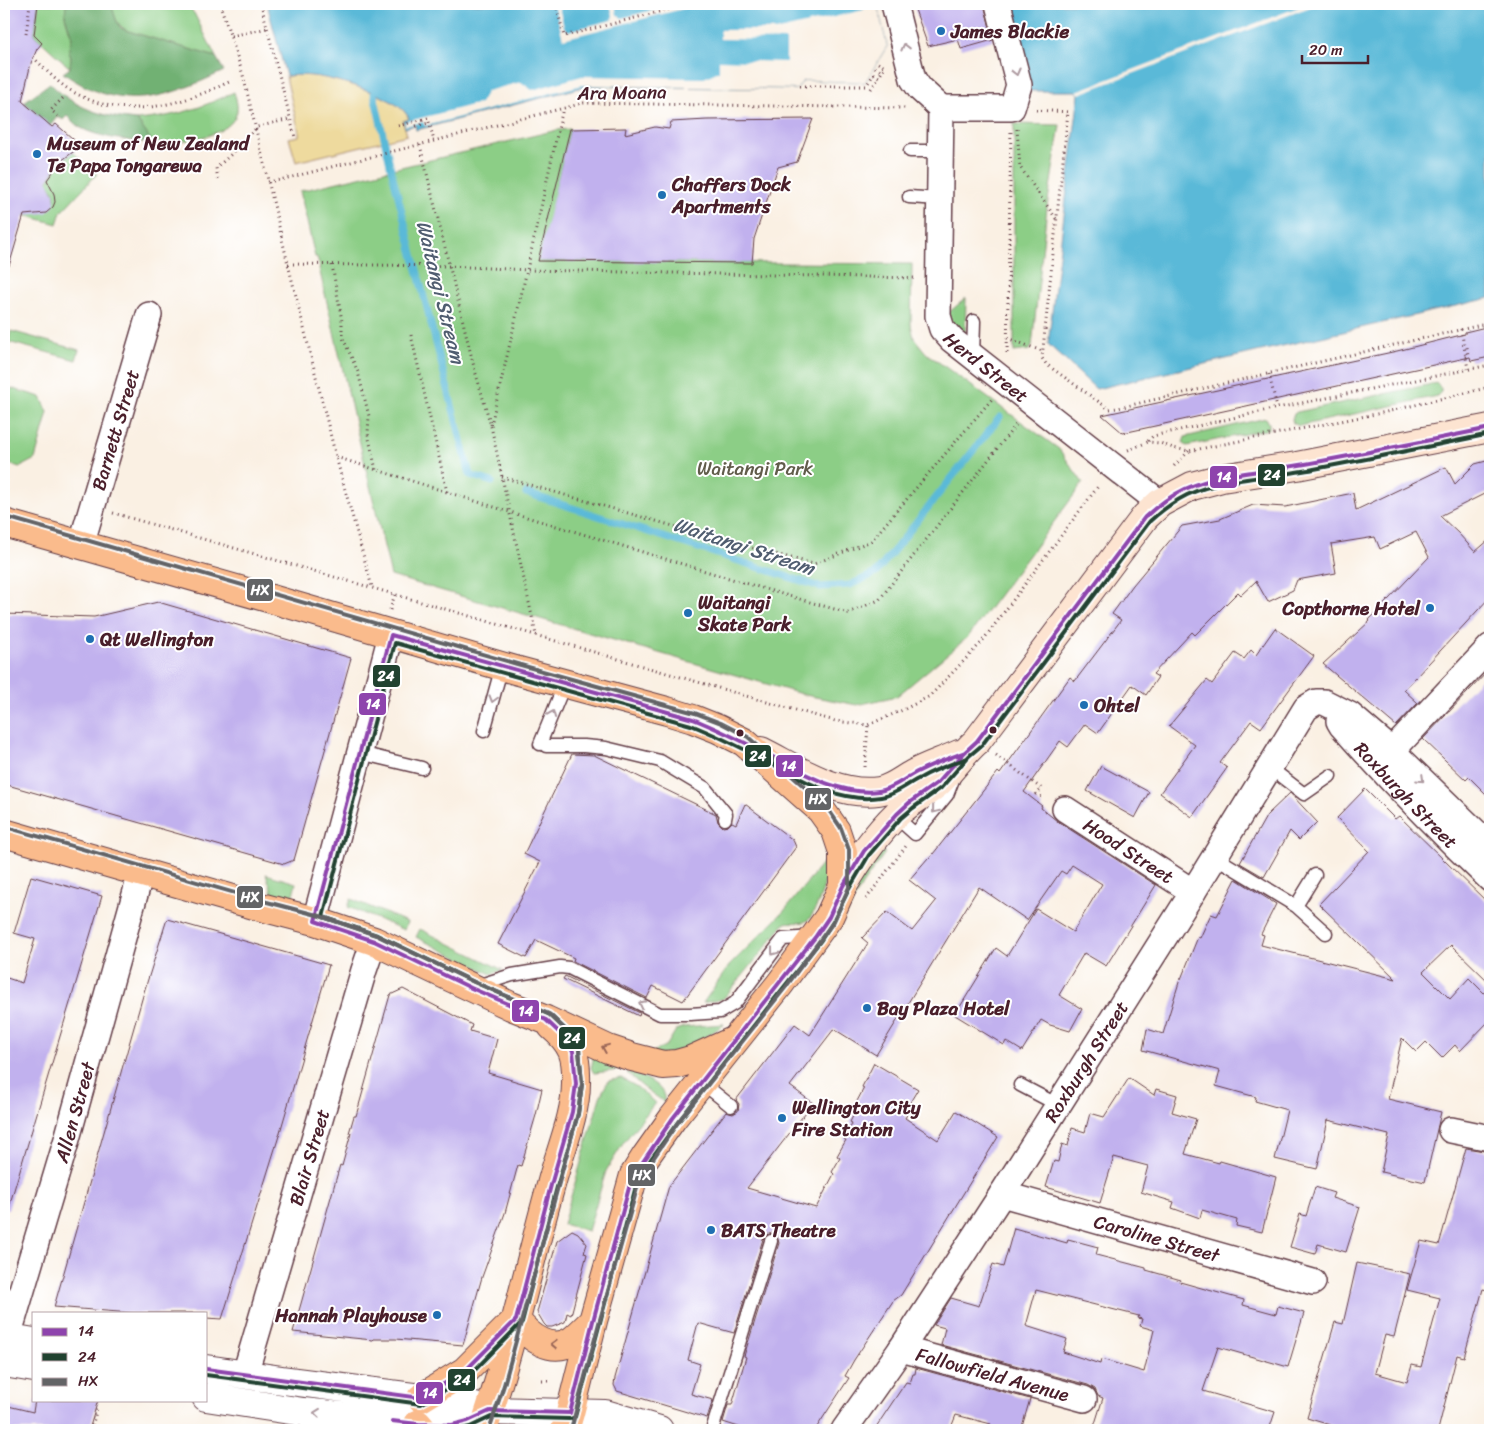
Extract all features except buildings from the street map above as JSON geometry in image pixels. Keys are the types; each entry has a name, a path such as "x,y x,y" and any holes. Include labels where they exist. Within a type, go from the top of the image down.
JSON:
{"main road":[{"path":"567,1421 634,1175 662,1133 816,936 829,917 843,886 864,851 895,816 909,803 937,783 971,747 1145,517 1160,503 1174,494 1192,486 1222,478 1296,466 1490,428"},
{"path":"4,523 268,598 390,626 502,666 693,719 842,789 880,791 971,747"},
{"path":"744,742 807,796 830,821 838,835 843,852 843,886"},
{"path":"4,833 315,921 374,941 471,988 608,1049 663,1065 691,1060 734,1041"},
{"path":"487,1421 572,1112 576,1084 574,1051 564,1037 546,1020"},
{"path":"516,1320 533,1338 552,1345 564,1344 573,1340 593,1321"},
{"path":"421,1417 516,1320"}],"street":[{"path":"894,4 913,79 920,89 941,108 978,115 1021,114 1019,85 998,4"},
{"name":"Herd Street","path":"941,108 938,316 942,329 952,340 1160,503"},
{"name":"Barnett Street","path":"81,545 149,315"},
{"path":"315,921 360,754 390,626"},
{"path":"1392,750 1490,647"},
{"name":"Roxburgh Street","path":"844,1430 1002,1194 1194,892 1306,708 1316,702 1330,704 1350,715 1392,750 1490,846"},
{"name":"Roxburgh Street","path":"1330,704 1342,726 1384,773 1490,879"},
{"name":"Hood Street","path":"1065,809 1194,892"},
{"name":"Allen Street","path":"11,1346 140,873"},
{"name":"Blair Street","path":"245,1374 374,941"},
{"path":"1451,1130 1490,1138"},
{"name":"Caroline Street","path":"1002,1194 1313,1282"},
{"path":"11,1346 32,1366"},
{"name":"Fallowfield Avenue","path":"900,1349 1084,1399"},
{"path":"208,1369 361,1390 421,1417 452,1425 468,1421 567,1421 605,1414 659,1430"},
{"path":"208,1398 358,1418 421,1417"}],"lane":[{"path":"910,151 940,151"},
{"path":"910,197 939,199"},
{"path":"973,356 974,321"},
{"path":"484,731 502,666"},
{"path":"565,684 543,745 606,748 660,761 705,788 726,814 725,819"},
{"path":"360,754 422,768"},
{"path":"1269,767 1304,794 1330,776"},
{"path":"1215,858 1296,906 1326,933"},
{"path":"1296,906 1316,876"},
{"path":"471,988 512,975 560,967 569,968 660,1014 720,1012 735,1003 783,939 816,936"},
{"path":"677,1064 731,1106"},
{"path":"1020,1085 1058,1105"},
{"path":"712,1430 771,1241"},
{"path":"358,1418 361,1390"}],"path":[{"path":"26,34 30,4"},
{"path":"220,4 243,75 336,457 372,587"},
{"path":"262,4 295,136"},
{"path":"556,4 564,36 690,4"},
{"path":"231,36 268,28"},
{"path":"33,58 65,87 74,92 96,102 123,108 149,107 181,100 229,82"},
{"path":"871,89 888,62"},
{"path":"878,63 885,67"},
{"path":"875,68 882,72"},
{"path":"800,86 866,86 874,74 879,77"},
{"path":"58,116 51,110 64,97"},
{"name":"Ara Moana","path":"268,182 584,103 941,108"},
{"path":"490,426 563,108"},
{"path":"1021,114 1068,112 1042,358 1046,364 1109,409 1490,323"},
{"path":"1021,114 1020,168 1056,220"},
{"path":"502,477 814,564 871,542 1006,382 1021,114"},
{"path":"218,179 216,168 237,149 256,127 290,118"},
{"path":"398,126 428,118 434,141"},
{"path":"416,126 429,123"},
{"path":"420,145 490,426 536,635"},
{"path":"288,264 938,278"},
{"path":"332,265 342,322 342,336 358,372 369,416 368,434 376,470"},
{"path":"1460,329 1468,369"},
{"path":"411,335 448,493"},
{"path":"1007,338 1042,352"},
{"path":"1466,356 1468,356 1468,347"},
{"path":"1148,442 1153,436 1276,408 1490,365"},
{"path":"1269,374 1276,408"},
{"path":"1125,451 1148,442 1160,443 1188,451 1386,412 1490,387"},
{"path":"336,457 510,512 848,613 879,600 1031,403"},
{"path":"107,511 835,721 868,725 930,696 943,683 981,643 1102,481"},
{"path":"390,626 395,594"},
{"path":"864,772 868,725"},
{"path":"971,747 1042,789 1036,794 1065,809"},
{"path":"542,1381 549,1382"},
{"path":"91,1430 97,1408"}],"green space":[{"path":"38,4 67,4 65,16 72,38 69,52 71,57 70,68 34,35"},
{"path":"66,4 111,4 121,28 216,57 224,71 182,89 143,98 124,98 104,94 84,86 63,73 70,68 71,57 69,47 72,38 65,16"},
{"path":"111,4 184,4 194,13 216,57 124,29 118,23"},
{"path":"50,83 69,99 90,110 101,114 137,120 153,143 95,134 79,127 67,116 63,120 58,116 50,126 24,102"},
{"path":"234,92 237,109 231,123 222,130 199,138 153,143 137,120 163,117 187,111 211,103"},
{"path":"1014,124 1060,125 1047,207 1032,346 1030,350 1014,352"},
{"name":"Waitangi Park","path":"570,129 539,261 912,264 911,325 914,338 926,353 1059,449 1083,483 968,637 897,696 857,705 805,695 391,576 320,268 317,257 315,257 300,191 557,130"},
{"path":"73,152 97,174 61,212 57,224 24,215 24,212 41,213 52,208 55,197 47,182 61,161"},
{"path":"966,298 965,335 952,324 948,313"},
{"path":"11,331 79,350 76,360 8,342"},
{"path":"1437,383 1441,392 1437,396 1299,426 1293,423 1292,419 1297,412"},
{"path":"10,388 41,397 48,412 35,459 20,467 4,463 4,410"},
{"path":"1266,418 1269,423 1269,429 1187,446 1183,443 1185,437"},
{"path":"880,850 885,853 862,885 847,913 845,912 858,882"},
{"path":"823,863 826,863 826,875 822,893 812,916 803,922 785,923 723,999 703,1003 729,966 784,911"},
{"path":"266,874 296,883 292,898 273,895"},
{"path":"351,899 407,922 404,930 348,907"},
{"path":"420,929 503,970 491,974 416,937"},
{"path":"724,1024 705,1037 677,1051 667,1054 649,1054 667,1045 676,1030 684,1027"},
{"path":"592,1053 620,1064 622,1070 594,1073 591,1068"},
{"path":"632,1072 654,1083 662,1091 664,1102 627,1073"},
{"path":"621,1078 637,1087 655,1103 624,1142 606,1171 588,1231 563,1224 600,1097 608,1081"}],"sand":[{"path":"294,75 314,76 352,85 394,103 404,111 409,119 403,121 407,135 296,162 289,138 299,136 299,132 286,77"}],"water":[{"path":"267,4 874,4 877,5 887,46 865,82 803,80 797,89 587,86 416,130 415,125 405,128 403,121 409,119 404,111 382,96 336,80 306,75 286,76"},
{"path":"1005,4 1490,4 1490,298 1096,389 1048,344 1079,94 1076,91 1027,91"}],"pier":[{"path":"554,4 558,4 564,27 568,31 612,20 613,15 610,4 615,4 617,15 622,18 664,7 666,4 702,4 563,39"},
{"path":"867,4 877,5 887,46 865,82 803,80 797,89 582,85 425,126 423,122 405,126 405,122 480,103 487,91 521,82 532,90 582,76 704,78 719,71 719,60 786,62 786,40 720,39 720,30 775,31 863,10"},
{"path":"1307,4 1318,4 1079,94 1077,91"}],"waterway":[{"name":"Waitangi Stream","path":"374,94 391,169 470,475 492,482"},
{"name":"Waitangi Stream","path":"526,493 820,587 850,585 876,573 1000,417"}],"transit line":[{"name":"14","path":"392,1421 452,1425 468,1421 490,1411 570,1413 593,1321 634,1175 673,1118 816,936 829,917 843,886 864,851 897,814 937,783 977,741 1145,517 1179,492 1215,479 1296,466 1490,428"},
{"name":"24","path":"457,1430 470,1427 491,1417 570,1419 575,1417 636,1186 651,1159 821,940 869,855 901,818 941,788 969,756 982,745 1150,521 1167,507 1187,495 1216,485 1299,472 1490,434"},
{"name":"HX","path":"6,517 517,664 695,713 721,723 748,737 826,806 841,828 849,850 849,887 834,921 785,988 678,1122 640,1178 571,1430"},
{"name":"14","path":"208,1369 421,1398 465,1371 516,1320 572,1112 576,1084 573,1051 564,1037 546,1020 471,988 374,941 315,921 391,635 693,719 820,781 849,790 864,792 884,790 925,768 965,752"},
{"name":"24","path":"208,1375 421,1404 469,1376 522,1322 578,1114 582,1084 579,1049 569,1033 550,1015 474,982 377,935 323,917 395,643 691,725 820,788 850,797 886,796 933,772 967,758"},
{"name":"HX","path":"6,827 317,915 376,935 474,982 549,1014 569,1033 579,1049 582,1084 578,1113 504,1385 489,1430"}],"place":[{"name":"James Blackie","path":"941,31"},
{"name":"Museum of New Zealand Te Papa Tongarewa","path":"37,154"},
{"name":"Chaffers Dock Apartments","path":"662,195"},
{"name":"Copthorne Hotel","path":"1430,608"},
{"name":"Waitangi Skate Park","path":"688,613"},
{"name":"Qt Wellington","path":"90,639"},
{"name":"Ohtel","path":"1084,705"},
{"name":"Bay Plaza Hotel","path":"867,1008"},
{"name":"Wellington City Fire Station","path":"782,1118"},
{"name":"BATS Theatre","path":"711,1230"},
{"name":"Hannah Playhouse","path":"437,1315"}]}
